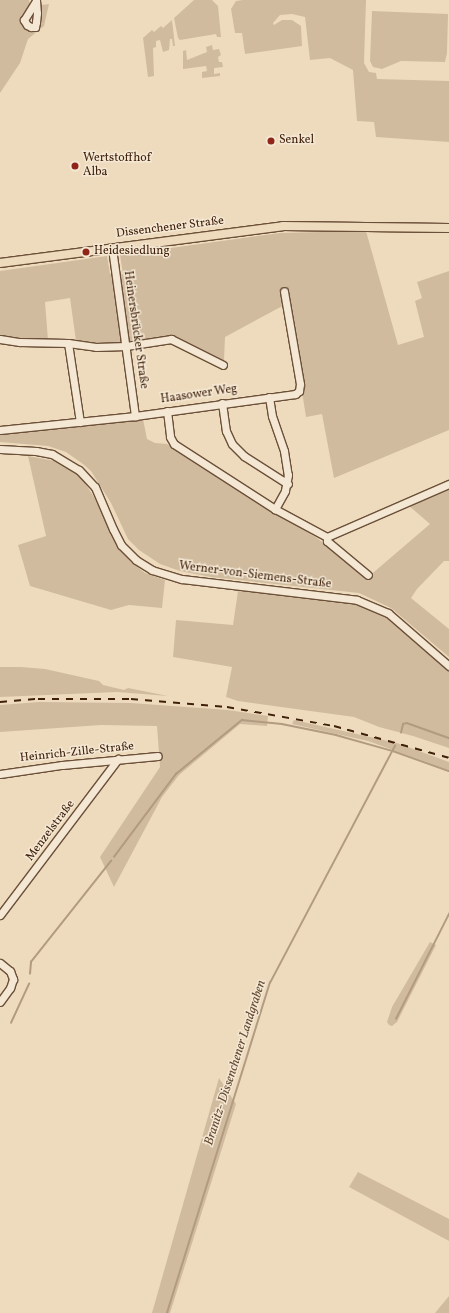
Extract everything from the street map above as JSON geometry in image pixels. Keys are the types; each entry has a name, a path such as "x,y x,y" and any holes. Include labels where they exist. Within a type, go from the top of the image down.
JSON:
{"main road":[{"name":"Dissenchener Straße","path":"0,263 267,228 319,226 449,228"}],"street":[{"name":"Heinersbrücker Straße","path":"112,248 135,416"},
{"name":"Haasower Weg","path":"0,430 135,416 295,394 300,388 284,291"},
{"path":"0,339 20,342 68,343 96,347 126,346 171,339 223,365"},
{"path":"68,343 80,422"},
{"path":"269,397 272,416 284,451 288,484 275,508"},
{"path":"222,403 226,431 232,444 244,456 288,484"},
{"path":"167,411 170,437 174,444 275,508 327,537 327,541 368,575"},
{"name":"Werner-von-Siemens-Straße","path":"0,449 36,451 52,454 79,470 94,487 122,545 136,560 152,570 182,579 357,600 388,613 449,666"},
{"path":"327,537 449,484"},
{"name":"Heinrich-Zille-Straße","path":"0,774 118,759 158,756"},
{"name":"Menzelstraße","path":"0,915 118,759"},
{"path":"0,901 8,905"},
{"path":"0,963 10,971 13,979 10,988 0,1002"}],"shaded area":[{"path":"0,0 29,0 30,5 22,22 24,28 30,30 38,27 39,2 41,2 42,5 49,4 44,26 28,39 20,63 0,93"},
{"path":"194,0 212,0 218,6 221,37 217,37 216,34 180,40 178,38 174,18"},
{"path":"366,0 364,63 369,72 376,73 377,79 449,81 449,142 376,137 374,122 357,121 353,70 330,58 310,60 305,17 292,14 280,15 273,23 274,25 282,20 292,20 301,26 302,46 245,54 242,33 235,33 231,9 236,1"},
{"path":"372,11 448,14 447,53 445,62 401,61 382,69 373,67 370,61"},
{"path":"172,20 175,46 173,46 172,39 170,39 169,50 163,52 160,40 156,41 156,47 153,48 154,76 148,77 143,38 152,30 154,32 161,26 163,28"},
{"path":"212,45 213,50 219,49 221,55 218,57 219,62 222,62 223,67 214,68 214,74 220,73 220,76 202,78 202,72 207,71 206,66 183,69 183,51 186,50 187,60 207,52 206,47"},
{"path":"366,231 398,345 424,337 415,301 422,298 417,282 449,271 449,430 334,478 322,414 306,417 288,303 225,337 224,361 172,336 128,343 119,275 123,274 120,255 280,233"},
{"path":"107,256 110,274 114,274 122,343 97,345 76,341 70,298 45,302 48,340 0,337 0,271"},
{"path":"143,419 147,439 155,443 167,444 317,538 367,578 430,524 408,505 449,488 449,561 444,561 417,589 411,598 449,629 449,657 391,608 359,593 211,577 180,571 160,564 139,550 128,539 111,503 91,471 83,464 66,452 48,446 0,442 0,432 94,425"},
{"path":"28,456 55,461 67,467 83,480 94,497 118,546 131,562 145,573 165,580 162,608 129,605 111,610 30,586 18,545 46,536"},
{"path":"238,591 344,601 364,605 387,615 449,670 449,748 379,727 354,717 238,701 226,697 232,667 173,657 176,620 233,625"},
{"path":"0,667 45,669 99,681 103,685 124,690 128,688 168,696 117,692 0,697"},
{"path":"39,702 131,703 228,710 268,716 267,726 240,724 179,775 162,797 114,887 100,857 160,767 157,726 101,725 0,732 0,705"},
{"path":"294,720 397,743 449,762 449,770 368,741 292,724"},
{"path":"430,942 436,945 397,1022 392,1026 389,1025 387,1022 392,1007"},
{"path":"219,1078 236,1104 170,1313 152,1313"},
{"path":"358,1172 449,1219 449,1241 349,1187"},
{"path":"449,1296 449,1313 435,1313"}],"waterway":[{"path":"114,857 176,774 242,720 282,724 336,735 393,751 449,771"},
{"name":"Branitz- Dissenchener Landgraben","path":"401,733 403,724 407,723 449,738"},
{"name":"Branitz- Dissenchener Landgraben","path":"167,1313 270,983 395,746"},
{"path":"30,974 31,962 111,861"},
{"path":"396,1019 449,914"},
{"path":"11,1023 29,984"}],"railway":[{"path":"0,702 38,699 131,699 227,707 334,726 449,758"}],"place":[{"name":"Senkel","path":"271,141"},
{"name":"Wertstoffhof Alba","path":"75,166"},
{"name":"Heidesiedlung","path":"86,252"}]}
